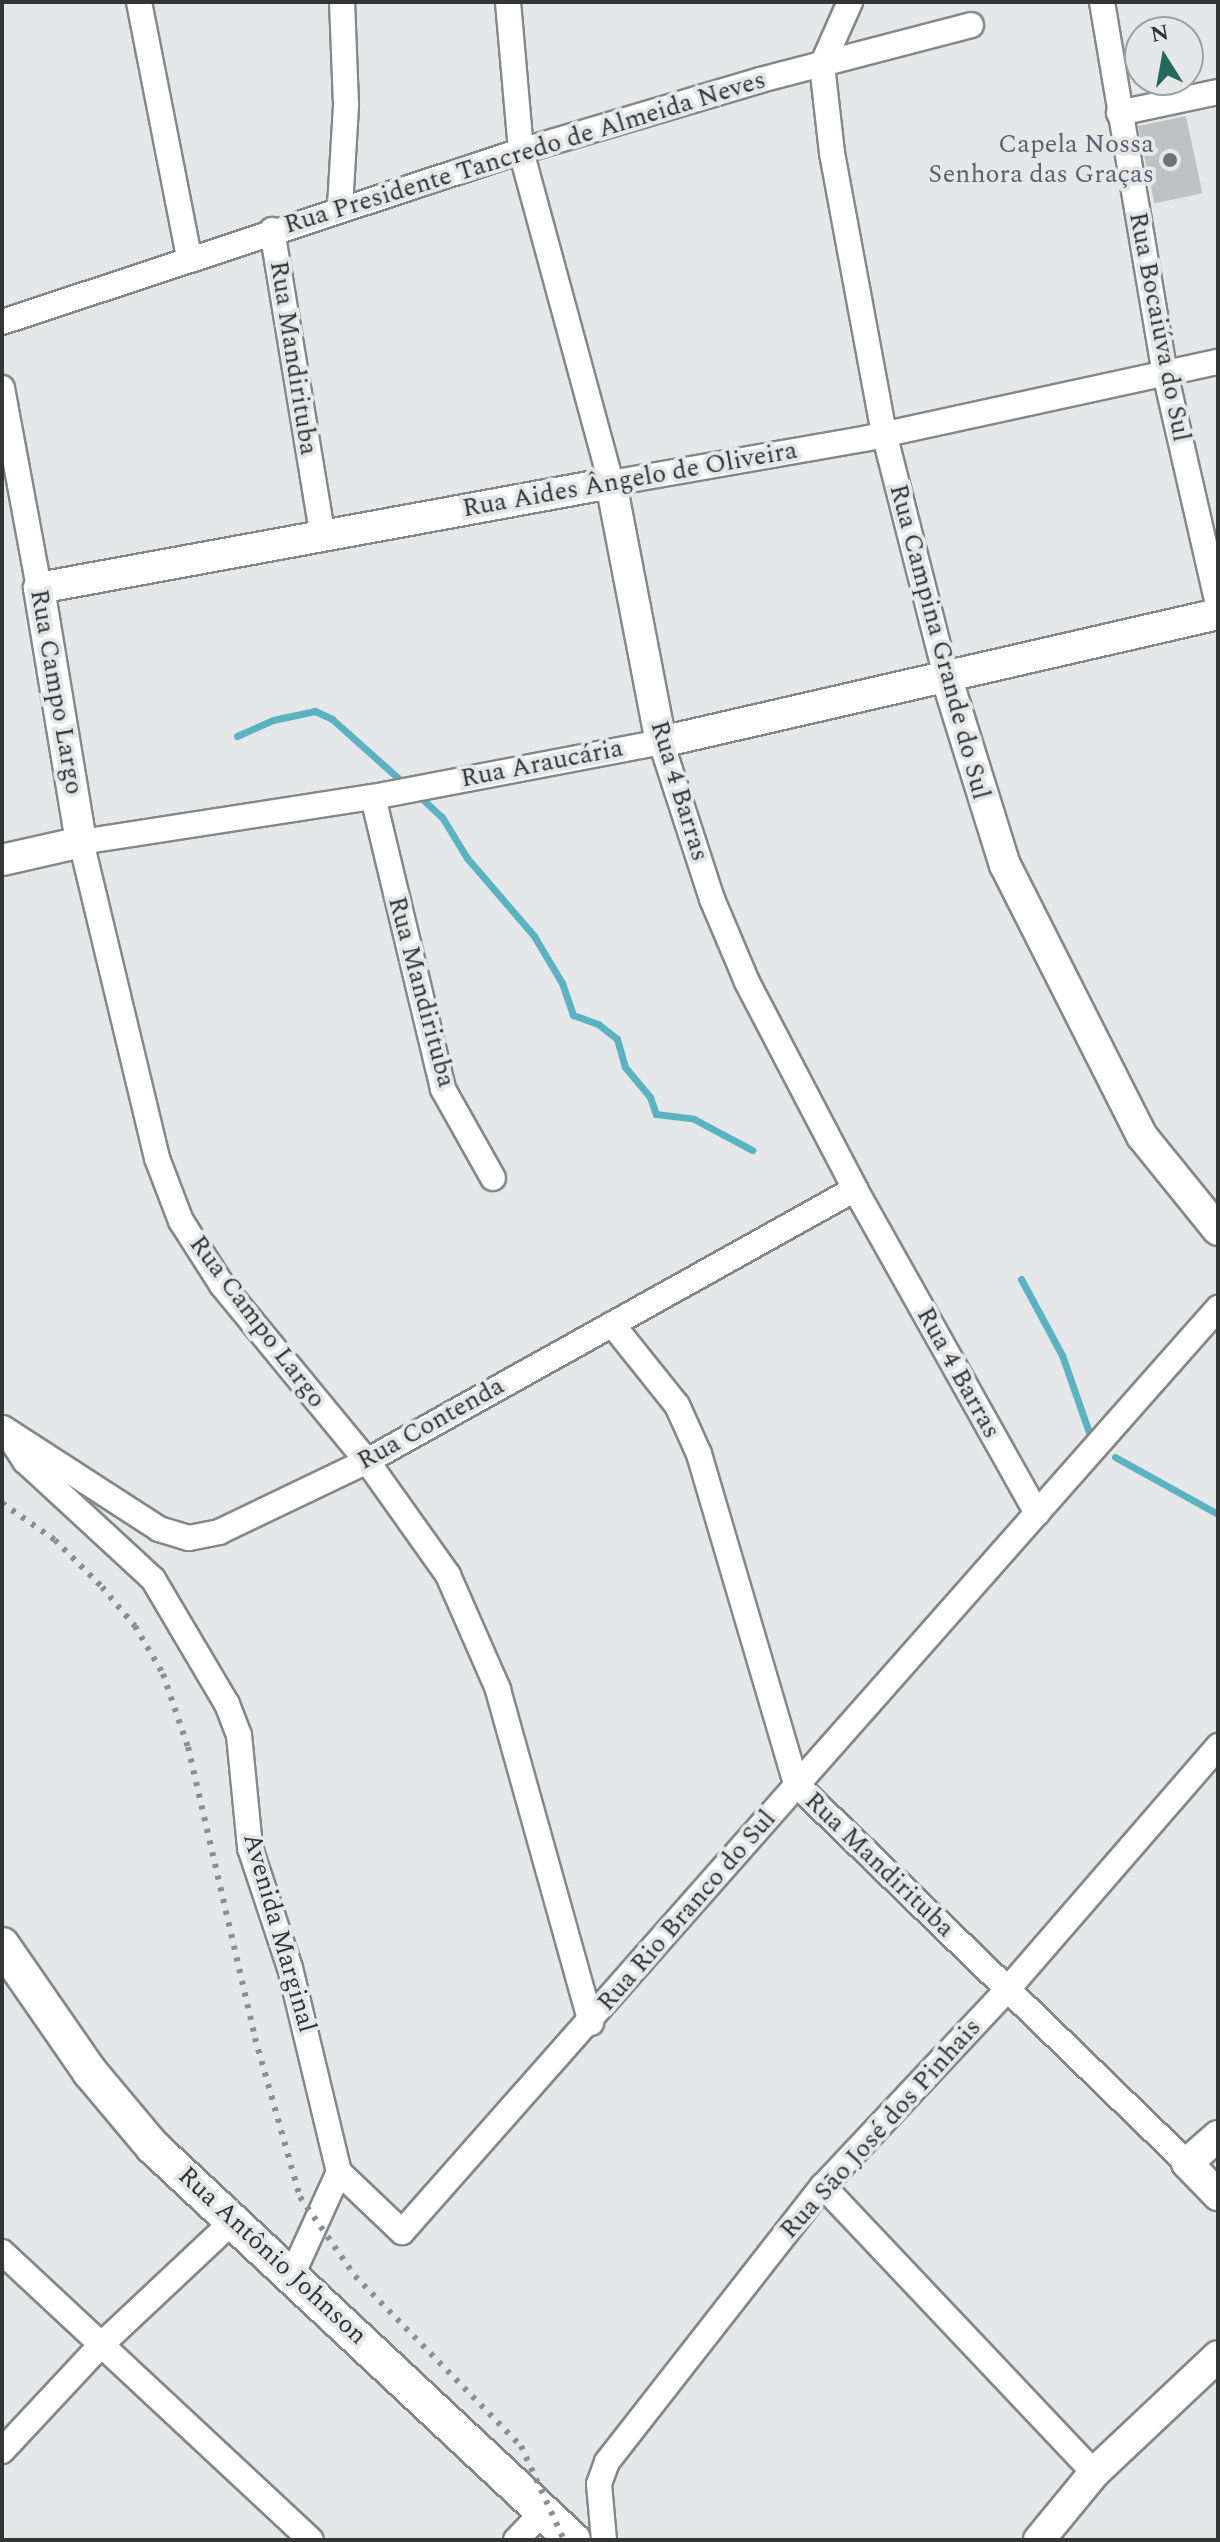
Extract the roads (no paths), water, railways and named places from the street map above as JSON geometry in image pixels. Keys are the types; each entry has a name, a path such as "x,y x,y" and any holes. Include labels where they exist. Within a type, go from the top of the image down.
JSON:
{"main road":[{"name":"Rua Antônio Johnson","path":"2,1945 90,2072 135,2126 573,2540"}],"street":[{"path":"139,2 189,257"},
{"path":"340,207 346,105 342,2"},
{"name":"Rua 4 Barras","path":"508,2 521,151 611,483 661,742 712,899 747,982 855,1189 1037,1513"},
{"path":"822,65 850,2"},
{"name":"Rua Bocaiúva do Sul","path":"1102,2 1165,373 1218,604"},
{"name":"Rua Presidente Tancredo de Almeida Neves","path":"2,322 340,207 521,151 971,25"},
{"name":"Rua Campina Grande do Sul","path":"822,65 832,153 884,433 946,676 1005,865 1142,1136 1218,1230"},
{"path":"1119,113 1218,92"},
{"name":"Rua Mandirituba","path":"272,230 322,533"},
{"name":"Rua Aides Ângelo de Oliveira","path":"39,588 322,533 884,433 1218,362"},
{"name":"Rua Campo Largo","path":"2,388 81,842 157,1158 181,1221 222,1285 367,1461 448,1575 498,1689 591,2023"},
{"name":"Rua Araucária","path":"2,860 81,842 373,797 661,742 1218,614"},
{"name":"Rua Mandirituba","path":"373,797 443,1089 493,1178"},
{"name":"Rua Contenda","path":"2,1427 159,1529 189,1538 219,1532 367,1461 855,1189"},
{"name":"Rua Rio Branco do Sul","path":"339,2172 402,2232 591,2023 796,1784 1218,1308"},
{"name":"Rua Mandirituba","path":"612,1324 677,1405 699,1454 796,1784 1218,2195"},
{"name":"Avenida Marginal","path":"2,1427 25,1461 153,1579 227,1704 244,1761 250,1848 295,1983 339,2172"},
{"name":"Rua São José dos Pinhais","path":"604,2540 599,2484 607,2462 823,2186 1007,1990 1218,1746"},
{"path":"1187,2163 1218,2136"},
{"path":"293,2273 339,2172"},
{"path":"823,2186 1094,2473"},
{"path":"2,2451 101,2345 234,2220"},
{"path":"2,2252 311,2540"},
{"path":"1039,2540 1094,2473 1218,2356"},
{"path":"516,2540 543,2512"}],"waterway":[{"path":"237,736 273,720 315,711 332,719 407,786"},
{"path":"417,794 442,817 467,858 534,936 562,983 573,1015 598,1024 617,1039 625,1067 650,1097 656,1114 694,1119 752,1150"},
{"path":"1021,1279 1062,1355 1092,1441"},
{"path":"1115,1457 1218,1514"}],"railway":[{"path":"2,1503 55,1540 102,1587 135,1626 163,1674 188,1747 255,2038 300,2197 355,2276 521,2446 564,2540"}],"place":[{"name":"Capela Nossa Senhora das Graças","path":"1170,160"}]}
